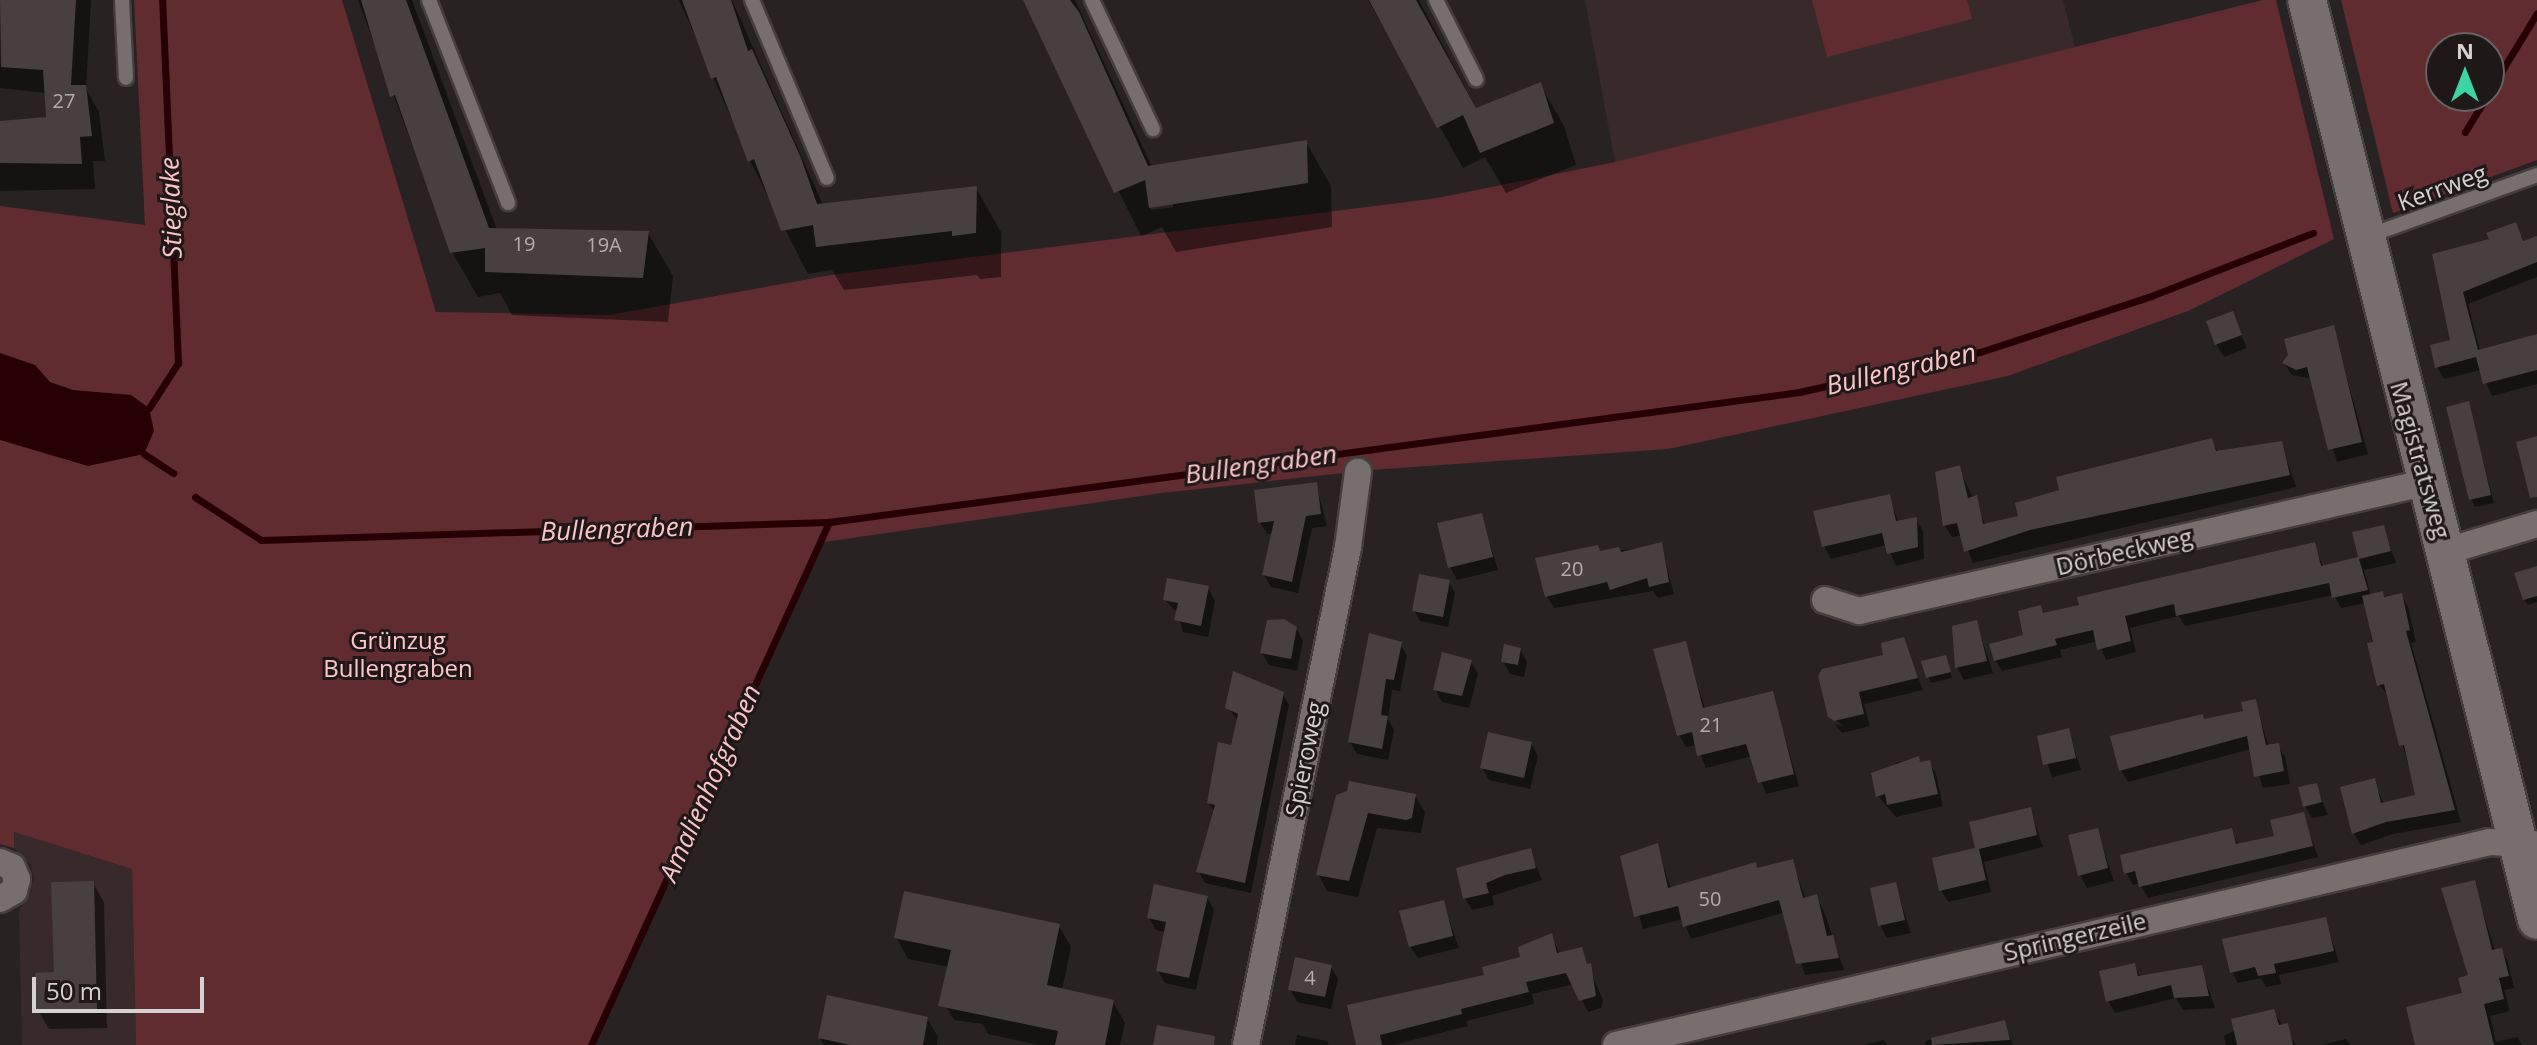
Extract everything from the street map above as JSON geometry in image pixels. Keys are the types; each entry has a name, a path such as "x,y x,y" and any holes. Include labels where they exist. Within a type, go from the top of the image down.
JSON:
{"street":[{"name":"Magistratsweg","path":"2307,0 2424,483 2447,551 2527,844 2537,920"},
{"name":"Spieroweg","path":"1246,1045 1348,547 1358,472"},
{"name":"Dörbeckweg","path":"1825,600 1859,611 2424,483"},
{"path":"2447,551 2537,524"},
{"name":"Springerzeile","path":"1616,1045 2474,845 2527,844"},
{"path":"0,862 12,867 17,879 14,891 0,899"}],"lane":[{"path":"122,0 126,78"},
{"path":"429,0 508,203"},
{"path":"752,0 827,178"},
{"path":"1092,0 1153,129"},
{"path":"1436,0 1476,79"},
{"name":"Kerrweg","path":"2363,237 2537,175"}],"shaded area":[{"path":"1585,0 2063,0 2075,47 1615,162"},
{"path":"0,353 35,365 50,382 73,390 131,395 149,408 154,431 144,454 88,466 0,440"},
{"path":"14,832 132,869 136,1045 22,1045 19,912 34,879 31,865 14,848"}],"green space":[{"name":"Grünzug Bullengraben","path":"134,0 342,0 436,312 610,315 831,275 1437,198 1615,162 2263,0 2276,0 2334,239 2188,311 2008,376 1668,449 1371,470 1162,493 824,542 595,1045 136,1045 132,869 14,832 14,848 0,844 0,206 145,225"},
{"path":"1812,0 1967,0 1972,19 1827,57"},
{"path":"2341,0 2537,0 2537,160 2393,213"}],"building":[{"path":"0,0 76,0 71,85 86,85 92,136 80,137 82,164 0,163 0,121 46,117 43,70 1,67"},
{"path":"361,0 406,0 489,228 649,231 643,278 485,272 485,248 450,253 395,95 390,97"},
{"path":"682,0 731,0 748,51 752,49 801,158 817,204 977,186 976,233 952,236 952,231 816,247 813,225 781,231 754,159 748,162 716,77 711,79"},
{"path":"1023,0 1070,0 1079,12 1148,166 1307,140 1308,183 1149,208 1145,180 1114,193"},
{"path":"1369,0 1416,0 1476,108 1541,82 1554,123 1480,153 1463,115 1437,128"},
{"path":"2516,222 2523,241 2537,236 2537,262 2463,292 2478,350 2537,334 2537,370 2483,384 2476,357 2435,368 2430,345 2450,340 2432,254 2489,239 2486,233"},
{"path":"2233,311 2242,335 2215,345 2206,321"},
{"path":"2334,325 2362,442 2328,450 2307,367 2296,370 2282,363 2288,355 2284,339"},
{"path":"2469,401 2491,495 2469,500 2446,407"},
{"path":"2537,436 2537,497 2530,498 2516,442"},
{"path":"2212,438 2216,451 2282,441 2290,475 2030,530 1964,552 1957,523 1943,526 1935,472 1960,465 1968,498 1977,495 1983,524 2018,516 2015,503 2059,490 2056,477"},
{"path":"1317,482 1321,514 1306,516 1292,582 1262,575 1274,521 1258,523 1254,490"},
{"path":"1890,494 1896,521 1917,517 1918,547 1887,554 1882,533 1822,547 1813,511"},
{"path":"1482,513 1493,557 1448,568 1437,523"},
{"path":"2384,525 2391,551 2359,559 2368,590 2332,598 2329,583 2176,616 2174,604 2125,616 2131,641 2097,650 2093,630 2055,639 2057,645 1994,661 1989,644 2023,635 2018,611 2041,605 2043,613 2079,605 2077,597 2315,542 2321,566 2358,557 2352,532"},
{"path":"1662,542 1669,582 1649,587 1647,578 1610,590 1607,582 1545,597 1535,558 1598,545 1600,551 1619,547 1621,552"},
{"path":"2537,566 2537,596 2523,600 2514,573"},
{"path":"1419,574 1450,580 1443,617 1412,611"},
{"path":"1167,578 1209,586 1201,626 1174,620 1178,603 1163,600"},
{"path":"2383,591 2384,597 2402,593 2410,630 2406,631 2455,810 2386,822 2352,834 2340,787 2375,778 2381,803 2415,795 2404,745 2399,746 2384,684 2377,686 2367,643 2373,642 2362,596"},
{"path":"1284,619 1297,627 1291,659 1260,653 1267,620"},
{"path":"1977,620 1987,661 1955,668 1952,626"},
{"path":"1369,633 1402,642 1394,680 1386,679 1381,715 1388,716 1382,749 1348,742"},
{"path":"1904,637 1918,678 1859,692 1864,714 1834,721 1828,717 1818,676 1822,669 1883,655 1881,643"},
{"path":"1686,641 1703,708 1773,691 1794,774 1758,783 1746,744 1697,756 1692,732 1677,736 1653,649"},
{"path":"1504,644 1521,648 1518,665 1501,662"},
{"path":"1442,652 1472,660 1462,696 1433,690"},
{"path":"1946,655 1951,672 1926,678 1921,661"},
{"path":"1233,671 1284,692 1245,883 1196,872 1215,805 1207,803 1218,742 1231,745 1238,714 1225,708"},
{"path":"2256,699 2266,745 2279,743 2284,771 2254,777 2247,736 2119,771 2110,736 2203,714 2204,719 2243,711 2241,702"},
{"path":"2069,728 2076,758 2043,765 2037,736"},
{"path":"1488,732 1532,742 1524,778 1480,768"},
{"path":"1919,756 1920,762 1930,760 1938,794 1887,805 1885,794 1876,797 1871,773"},
{"path":"1349,781 1416,794 1412,818 1406,820 1368,813 1349,881 1316,875 1336,795 1347,791"},
{"path":"2317,783 2322,802 2303,807 2298,787"},
{"path":"2031,807 2037,835 1979,849 1986,880 1939,891 1932,858 1975,848 1969,822"},
{"path":"2304,812 2313,846 2139,887 2135,871 2124,874 2120,855 2232,828 2236,844 2274,836 2270,820"},
{"path":"2098,828 2108,868 2078,876 2068,835"},
{"path":"1658,843 1668,888 1756,862 1757,868 1793,859 1803,898 1817,894 1827,936 1833,935 1839,958 1796,964 1779,900 1683,927 1678,906 1634,917 1620,856"},
{"path":"1531,848 1536,868 1486,883 1489,893 1463,899 1456,868"},
{"path":"2475,880 2492,950 2502,948 2509,976 2499,978 2504,999 2484,1004 2494,1045 2415,1045 2406,1007 2462,993 2458,978 2468,975 2441,888"},
{"path":"94,881 97,1010 36,1011 35,973 54,972 51,882"},
{"path":"1896,882 1905,920 1878,926 1870,888"},
{"path":"1154,884 1208,896 1189,978 1156,971 1166,922 1147,918"},
{"path":"904,891 1060,924 1047,985 1114,1000 1105,1045 1055,1045 1058,1031 938,1006 951,950 894,938"},
{"path":"1444,900 1453,936 1409,947 1399,911"},
{"path":"2326,917 2334,951 2274,964 2276,973 2258,976 2255,967 2230,973 2222,939"},
{"path":"1552,933 1557,953 1582,947 1587,964 1591,963 1596,996 1579,1001 1566,973 1526,982 1529,992 1461,1009 1462,1014 1380,1035 1382,1045 1356,1045 1347,1005 1484,975 1482,967 1520,957 1518,947"},
{"path":"1295,957 1332,965 1325,997 1288,990"},
{"path":"2135,963 2138,976 2202,965 2209,996 2174,998 2171,985 2106,1002 2099,971"},
{"path":"827,995 928,1017 923,1045 850,1045 818,1038"},
{"path":"2274,1009 2279,1025 2288,1023 2293,1045 2237,1045 2231,1019"},
{"path":"2005,1020 2010,1040 1932,1045 1931,1038"},
{"path":"1157,1025 1215,1036 1214,1045 1153,1045"}],"waterway":[{"name":"Stieglake","path":"149,408 178,363 162,0"},
{"name":"Bullengraben","path":"2505,66 2537,13"},
{"name":"Bullengraben","path":"2465,132 2477,112"},
{"name":"Bullengraben","path":"195,497 261,540 829,522 1799,392 1980,352 2151,296 2313,233"},
{"name":"Bullengraben","path":"144,454 173,473"},
{"name":"Amalienhofgraben","path":"591,1045 829,522"}]}
